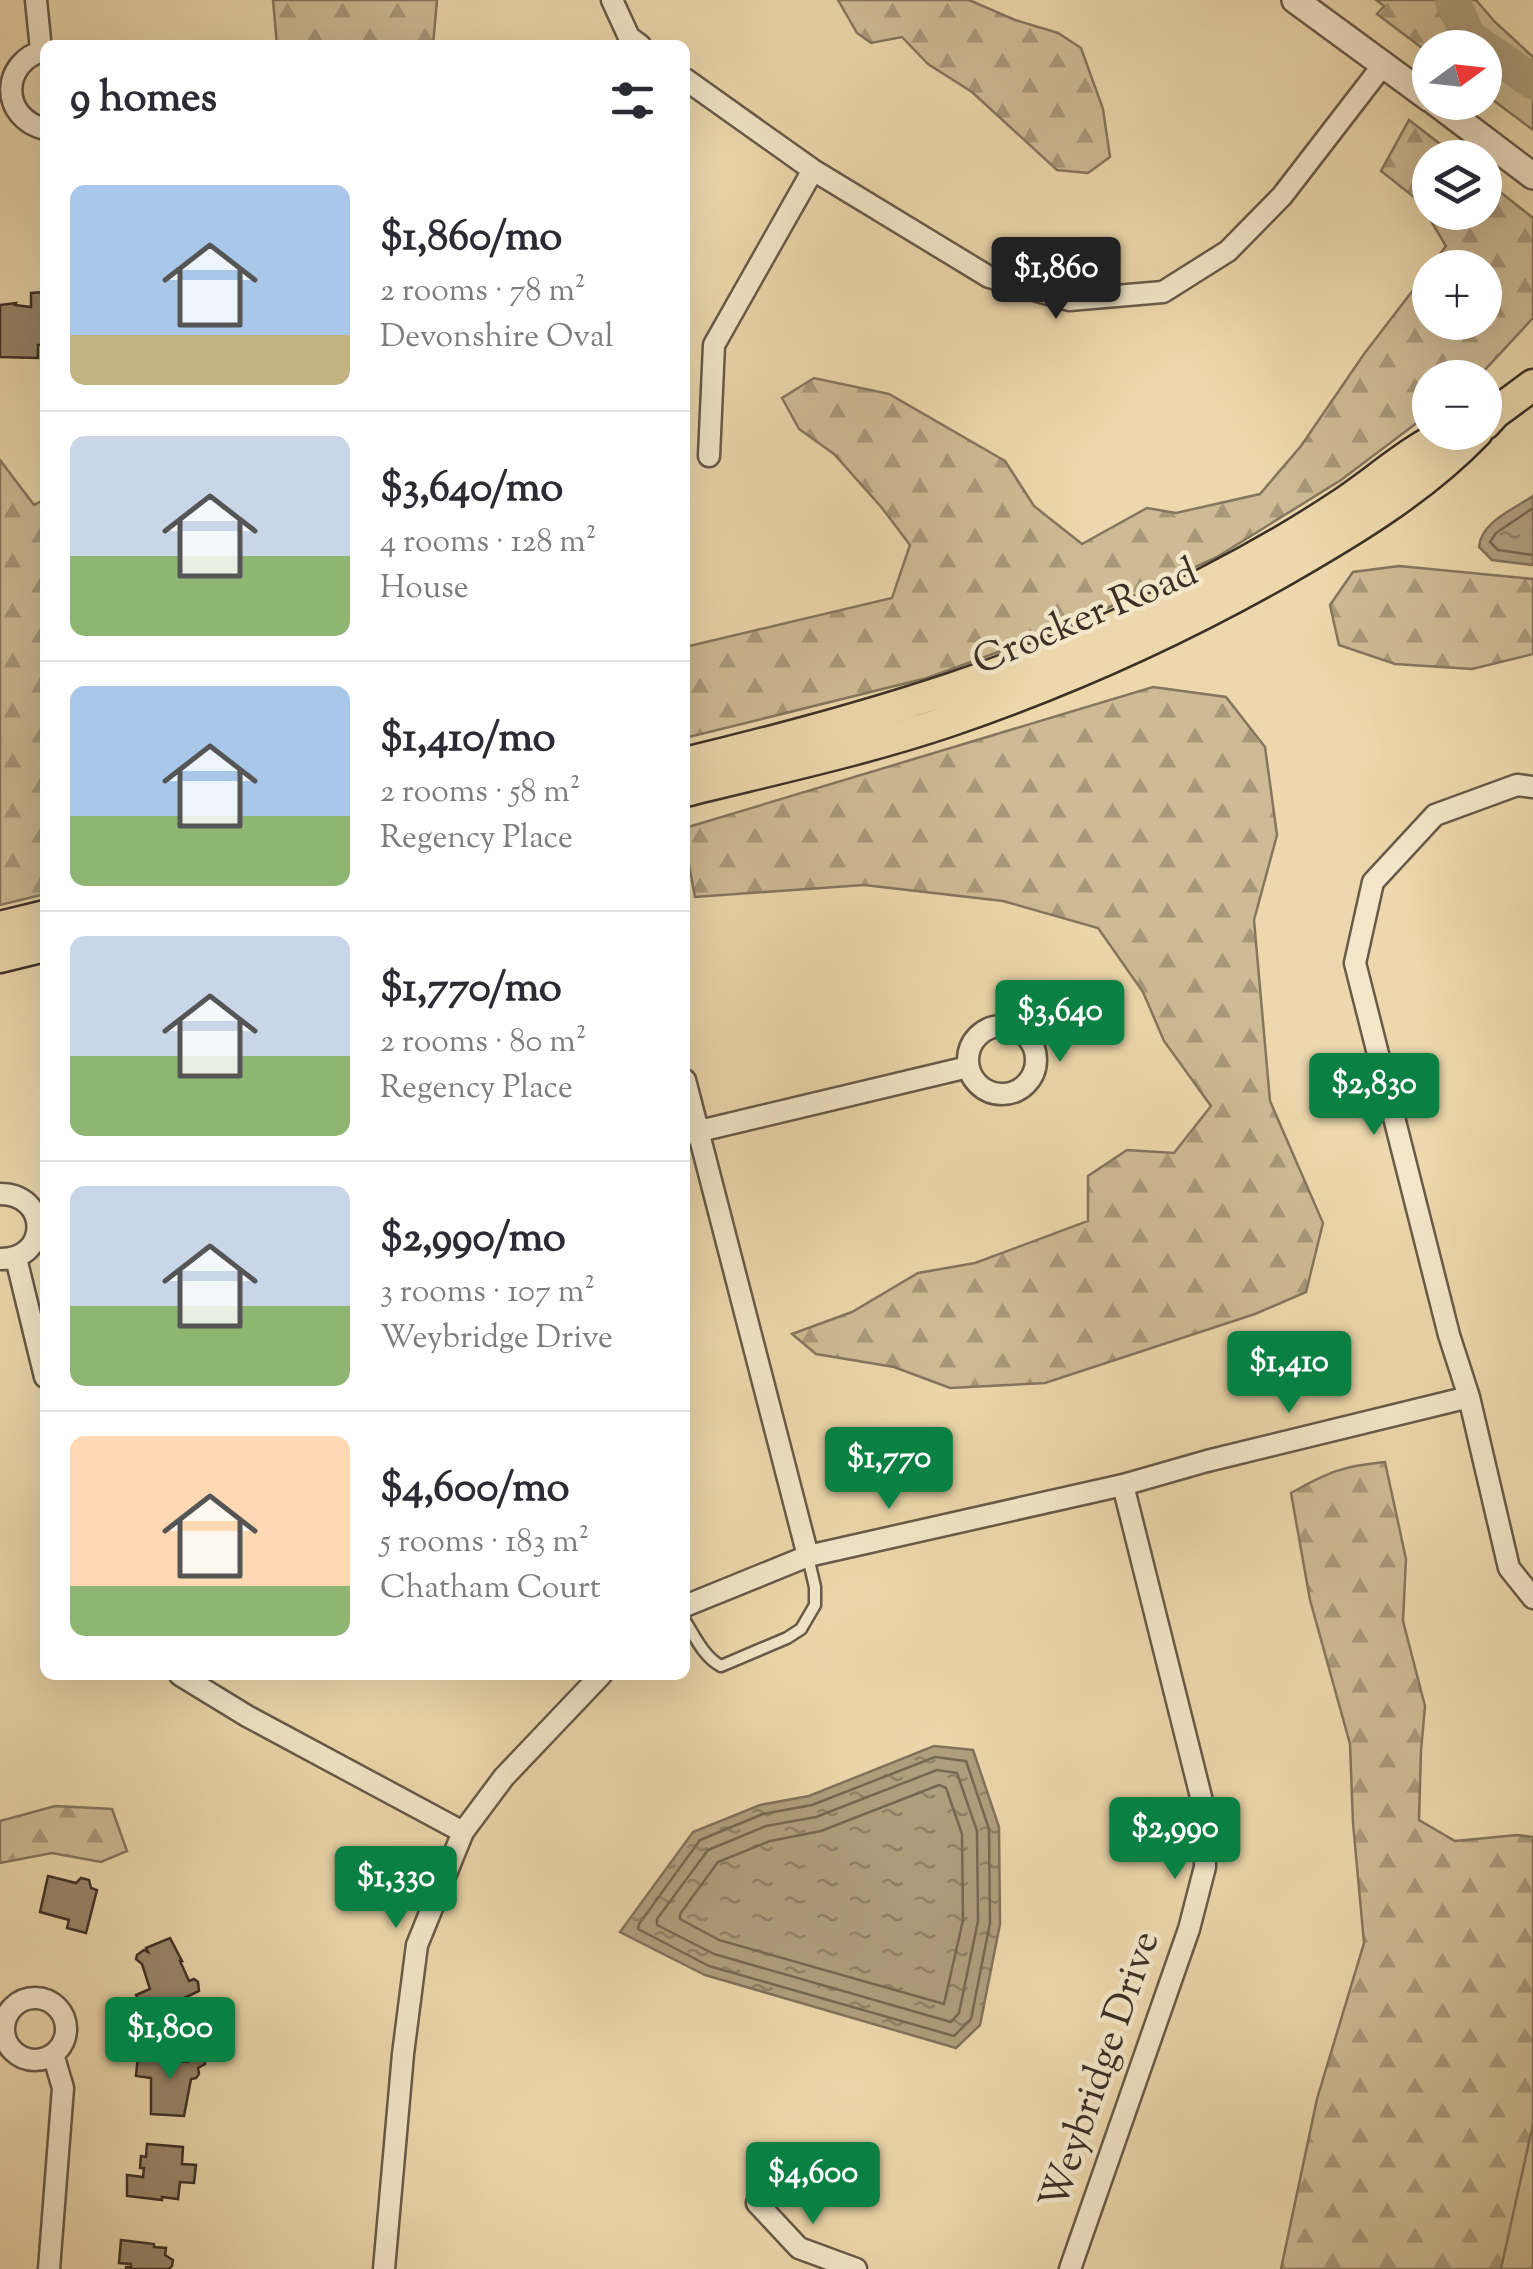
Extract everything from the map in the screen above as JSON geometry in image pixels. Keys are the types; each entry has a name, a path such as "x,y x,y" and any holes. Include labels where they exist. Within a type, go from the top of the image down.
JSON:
{"main road":[{"name":"Crocker Road","path":"1502,409 1533,385"},
{"name":"Crocker Road","path":"690,762 894,708 1096,635 1242,564 1342,503 1417,450"},
{"name":"Crocker Road","path":"690,790 900,736 1094,666 1229,601 1341,538 1448,463 1460,450"},
{"path":"0,927 40,917"},
{"path":"0,957 40,947"}],"street":[{"path":"36,0 42,40"},
{"path":"612,0 633,40"},
{"path":"1295,0 1412,87"},
{"path":"40,51 19,64 10,90 19,115 40,128"},
{"path":"690,83 813,170 989,278 1069,300 1163,292 1228,252 1282,196 1382,66"},
{"path":"1458,120 1533,176"},
{"path":"708,456 714,345 813,170"},
{"path":"1533,786 1517,785 1436,815 1373,882 1355,963 1449,1335 1469,1397 1509,1568 1533,1598"},
{"path":"808,1556 692,1133 968,1067"},
{"path":"0,1194 10,1194 28,1204 37,1222 33,1244 26,1252 8,1258 40,1362"},
{"path":"690,1604 808,1556 1122,1486 1207,1461 1469,1397"},
{"name":"Weybridge Drive","path":"1070,2269 1188,1929 1205,1867 1204,1809 1122,1486"},
{"path":"188,1680 247,1716 464,1832"},
{"path":"384,2269 417,1945 464,1832 504,1778 595,1680"},
{"path":"49,2269 62,2088 53,2054"},
{"path":"757,2204 798,2248 856,2269"}],"lane":[{"path":"690,1629 707,1655 721,1666 788,1638 801,1629 815,1605 808,1556"}],"green space":[{"path":"273,0 437,0 433,40 277,40"},
{"path":"838,0 969,0 1058,33 1081,48 1103,109 1110,157 1088,173 1057,170 972,92 928,64 902,37 871,43 857,33"},
{"path":"1376,0 1476,0 1533,57 1533,130 1502,107 1502,30 1412,30 1412,40 1377,14 1384,6"},
{"path":"1409,120 1435,140 1412,140 1412,195 1381,171"},
{"path":"1502,193 1533,218 1533,318 1494,360 1412,360 1412,427 1341,480 1217,557 1067,627 927,678 690,737 690,646 892,598 910,545 834,454 799,429 782,398 814,378 889,394 1005,461 1034,506 1082,544 1147,508 1176,513 1260,494 1301,446 1412,291 1412,340 1502,340 1502,250 1443,250 1446,246 1436,230 1502,230"},
{"path":"0,460 34,505 40,502 40,895 0,905"},
{"path":"1399,566 1533,579 1533,654 1472,669 1395,664 1339,645 1330,605 1353,572"},
{"path":"1153,687 1226,697 1265,747 1277,835 1254,920 1270,1101 1323,1223 1306,1292 1255,1314 1045,1383 950,1388 894,1367 816,1354 792,1334 852,1312 918,1273 975,1263 1088,1221 1088,1176 1127,1150 1174,1153 1211,1106 1164,1041 1143,992 1098,928 1003,901 864,885 695,897 690,870 690,826"},
{"path":"1385,1462 1406,1559 1403,1621 1425,1706 1419,1820 1455,1841 1533,1837 1533,2138 1501,2269 1281,2269 1317,2099 1364,1943 1350,1744 1310,1600 1291,1493 1336,1471"},
{"path":"55,1806 112,1809 127,1851 101,1862 52,1853 0,1863 0,1821"},
{"path":"1533,2124 1533,2269 1501,2269"}],"water":[{"path":"1533,496 1533,565 1492,560 1479,547 1486,530"},
{"path":"934,1746 973,1750 999,1827 1000,1924 980,2025 956,2048 705,1975 620,1932 693,1832 760,1805 809,1796"}],"building":[{"path":"40,292 38,358 0,357 0,305 16,303 31,307 31,293"},
{"path":"48,1876 76,1883 81,1878 89,1880 91,1888 97,1890 86,1933 67,1928 69,1920 40,1912"},
{"path":"170,1938 189,1981 198,1982 199,1991 144,2014 136,1995 150,1989 137,1955"},
{"path":"194,2053 202,2054 205,2064 191,2079 184,2116 151,2114 151,2078 136,2076 138,2056 188,2062"},
{"path":"147,2144 183,2147 182,2164 196,2165 194,2183 180,2182 178,2199 127,2196 127,2175 143,2177 141,2156 146,2157"},
{"path":"121,2240 166,2248 165,2255 173,2260 172,2266 126,2269 131,2264 119,2263"}],"waterway":[{"path":"1452,0 1465,30"},
{"path":"1502,60 1533,82"}]}
